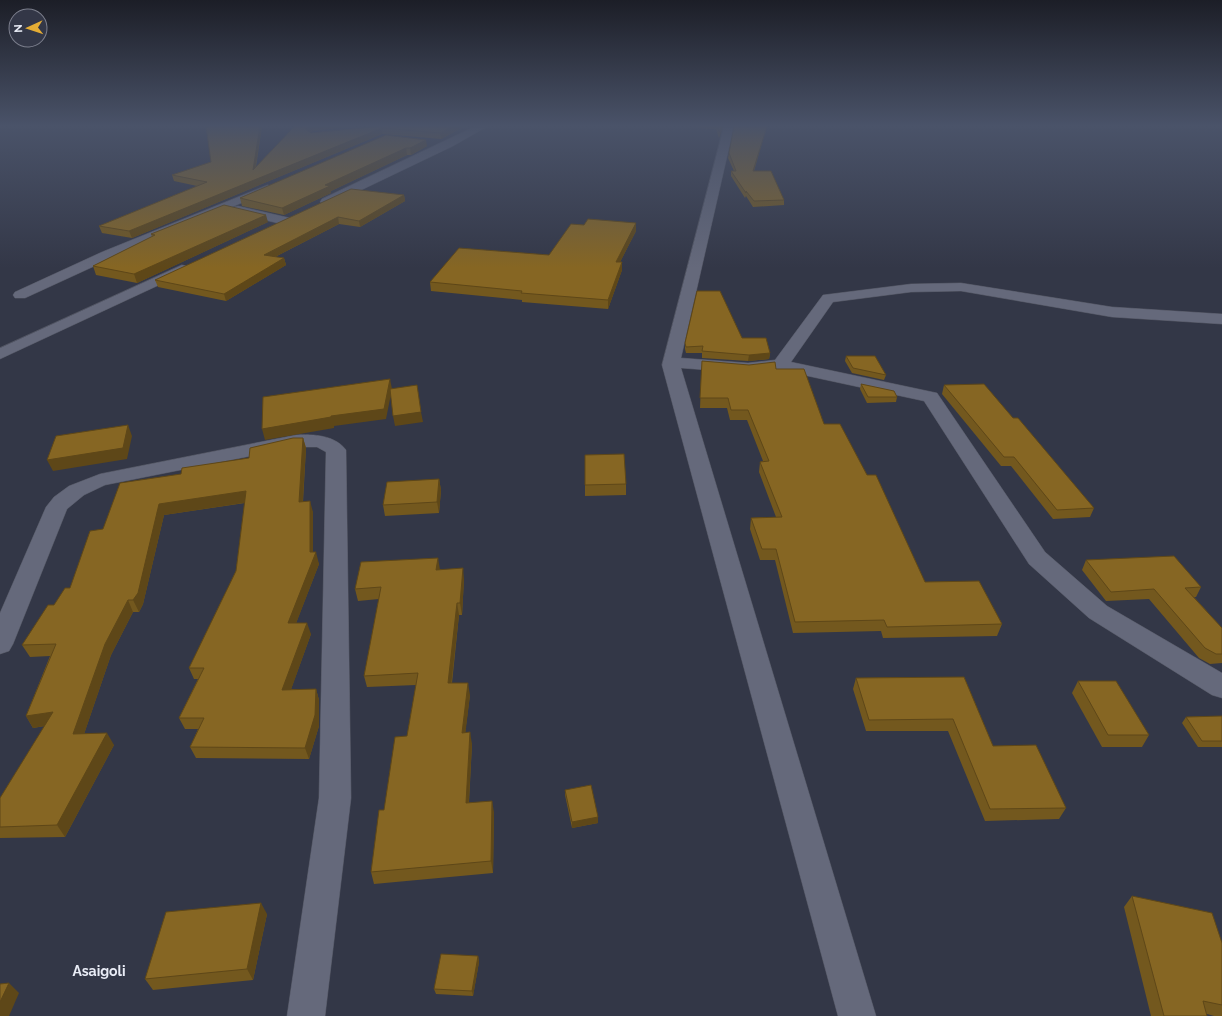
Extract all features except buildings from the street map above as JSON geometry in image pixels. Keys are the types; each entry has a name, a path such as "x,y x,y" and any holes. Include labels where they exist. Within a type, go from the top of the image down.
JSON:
{"street":[{"path":"315,207 386,173"},
{"path":"718,173 671,365 856,1016"},
{"path":"20,295 107,255 281,183"},
{"path":"225,207 286,220"},
{"path":"265,230 300,214"},
{"path":"0,354 193,264"},
{"path":"780,365 828,298 911,288 961,287 987,290 1112,312 1222,319"},
{"path":"672,362 748,368 780,365 931,397 1037,558 1098,612 1222,687"},
{"path":"0,644 57,507 66,497 79,487 100,480 296,441 312,440 328,444 336,450 335,798 306,1016"}],"district":[{"name":"Asaigoli","path":"99,971"}]}
